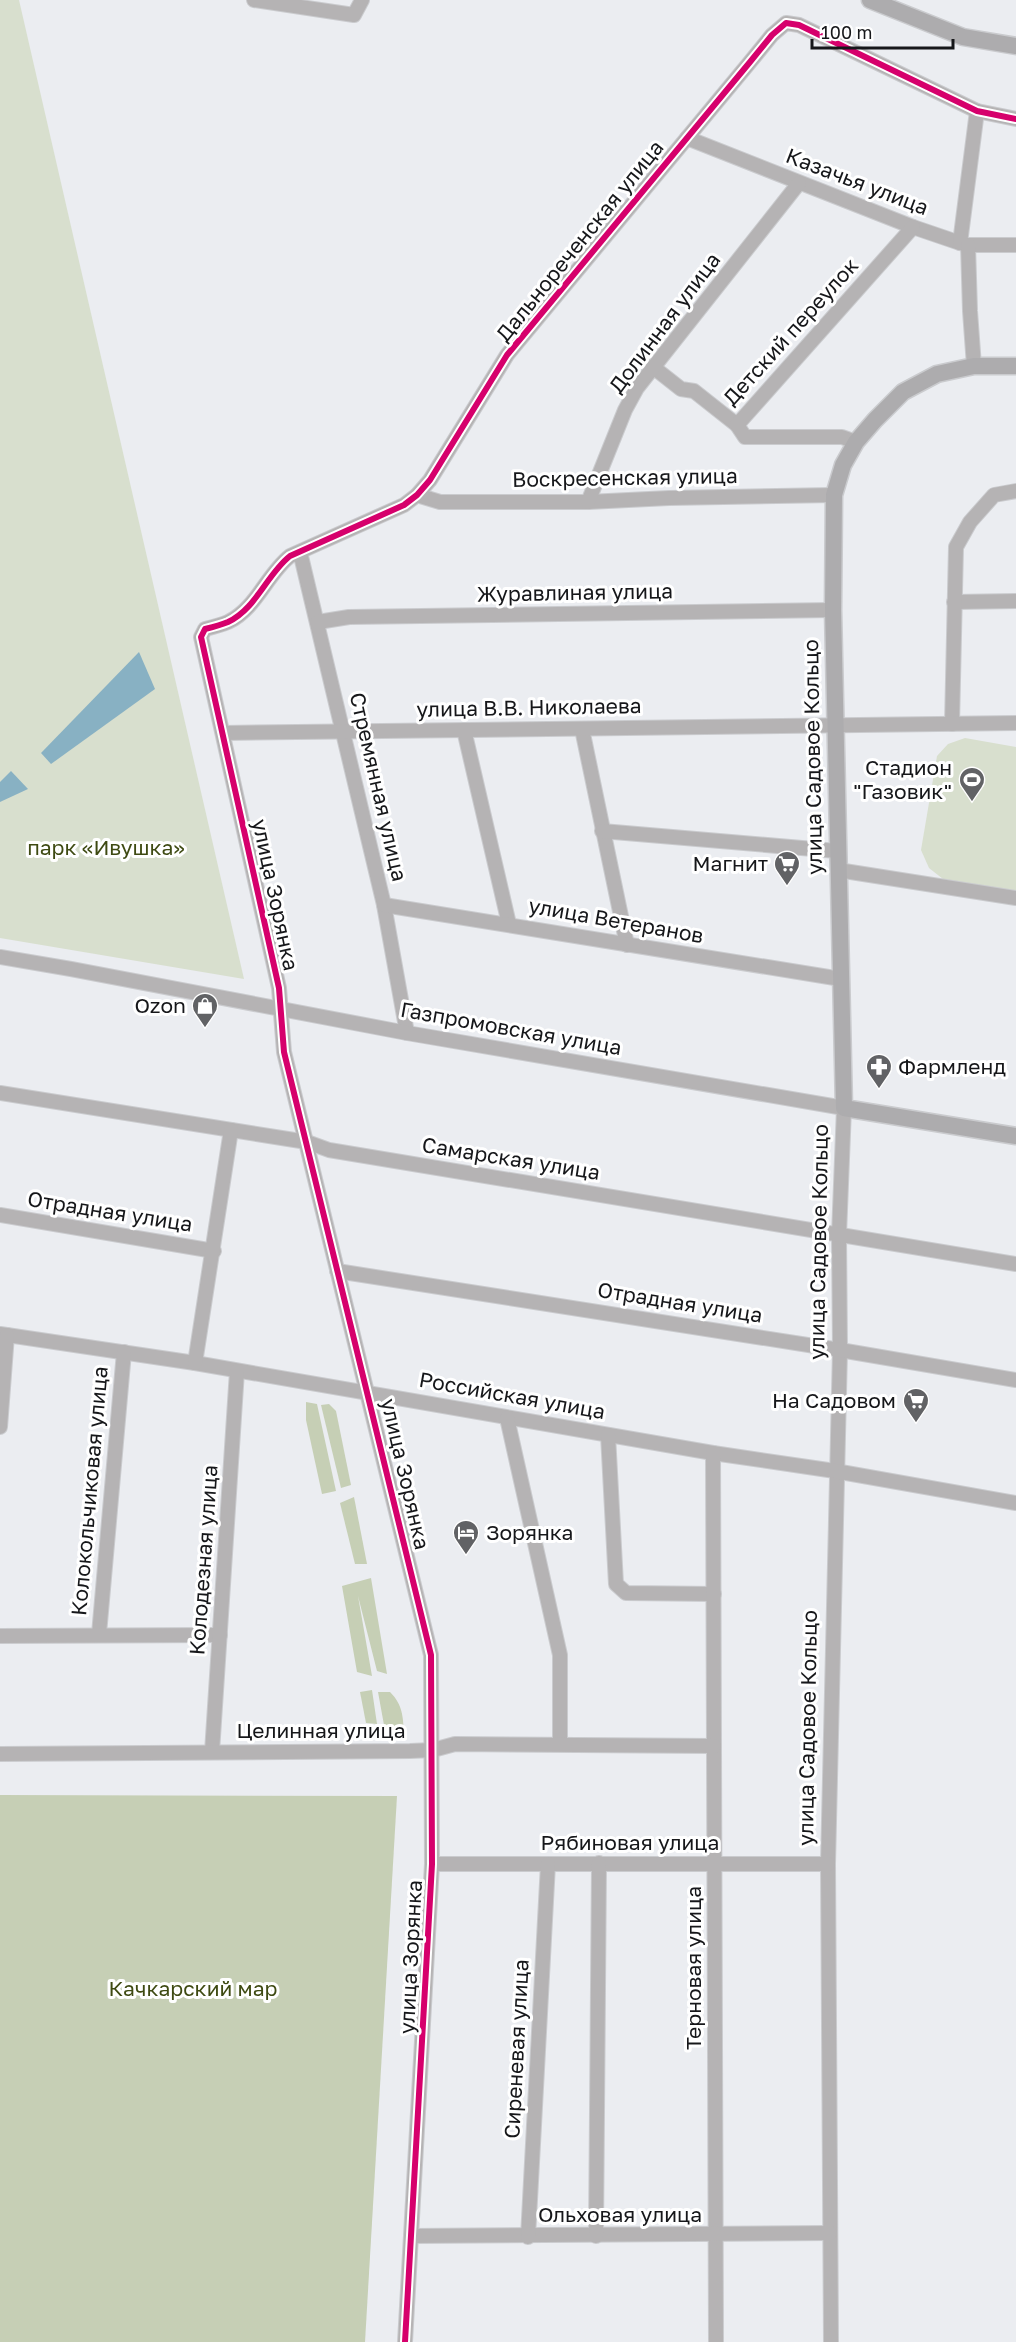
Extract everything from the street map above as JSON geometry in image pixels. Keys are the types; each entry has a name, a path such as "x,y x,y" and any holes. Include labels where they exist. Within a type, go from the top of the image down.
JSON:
{"main road":[{"path":"870,0 963,37 1016,46"},
{"name":"улица Садовое Кольцо","path":"844,1108 833,610 834,495 843,465 856,442 903,392 937,374 974,366 1016,366"},
{"name":"Газпромовская улица","path":"844,1108 1016,1136"}],"street":[{"path":"254,0 354,15 363,0"},
{"name":"Дальнореченская улица","path":"205,629 229,621 245,609 282,562 290,556 404,506 417,495 430,480 507,355 772,35 786,23 793,22 977,111"},
{"path":"974,366 964,244 977,111 1016,119"},
{"name":"Казачья улица","path":"687,138 913,227 964,244 1016,245"},
{"name":"Долинная улица","path":"588,502 625,410 637,388 799,183"},
{"name":"Детский переулок","path":"856,442 842,437 745,437 737,425 913,227"},
{"path":"653,367 681,389 694,391 737,425"},
{"path":"952,724 956,547 970,522 994,495 1016,491"},
{"name":"Воскресенская улица","path":"417,495 440,502 588,502 680,497 834,495"},
{"name":"Стремянная улица","path":"300,552 345,732 384,905 407,1034"},
{"path":"954,602 1016,601"},
{"name":"Журавлиная улица","path":"318,622 349,617 833,610"},
{"name":"улица Зорянка","path":"205,629 201,638 279,988 284,1052 369,1393 431,1655 432,1864 405,2342"},
{"name":"улица В.В. Николаева","path":"223,734 1016,723"},
{"path":"582,729 627,945"},
{"path":"464,730 509,924"},
{"path":"602,831 837,851"},
{"path":"838,870 1016,898"},
{"name":"улица Ветеранов","path":"384,905 841,979"},
{"name":"Газпромовская улица","path":"0,957 171,987 407,1034 844,1108"},
{"name":"Самарская улица","path":"0,1093 307,1142 329,1150 1016,1264"},
{"name":"улица Садовое Кольцо","path":"831,2342 828,1864 835,1471 840,1350 839,1235 844,1108"},
{"path":"195,1363 231,1130"},
{"name":"Отрадная улица","path":"0,1215 214,1251"},
{"name":"Отрадная улица","path":"337,1271 1016,1380"},
{"path":"0,1427 4,1335"},
{"name":"Российская улица","path":"4,1335 195,1363 1016,1503"},
{"name":"Колокольчиковая улица","path":"99,1634 124,1352"},
{"name":"Колодезная улица","path":"212,1752 237,1371"},
{"path":"507,1418 560,1655 561,1744"},
{"path":"608,1435 616,1584 626,1593 714,1594"},
{"name":"Терновая улица","path":"713,1453 716,2342"},
{"path":"0,1636 220,1635"},
{"name":"Целинная улица","path":"0,1754 433,1750 454,1744 714,1746"},
{"path":"596,2235 599,1863"},
{"name":"Рябиновая улица","path":"432,1864 828,1864"},
{"name":"Сиреневая улица","path":"528,2237 548,1864"},
{"name":"Ольховая улица","path":"411,2236 528,2237 830,2233"}],"green space":[{"name":"парк «Ивушка»","path":"0,0 19,0 244,979 0,938"},
{"name":"Стадион \"Газовик\"","path":"965,738 1016,747 1016,891 943,879 929,868 921,850 937,756 948,744"},
{"path":"306,1402 317,1404 336,1491 322,1494 306,1420"},
{"path":"329,1404 336,1411 351,1485 341,1488 321,1405"},
{"path":"354,1497 367,1564 355,1564 340,1503"},
{"path":"371,1578 387,1674 377,1671 358,1596 372,1676 357,1672 342,1586"},
{"path":"372,1690 377,1724 366,1723 360,1692"},
{"path":"378,1692 390,1692 398,1702 403,1717 404,1734 386,1736"},
{"name":"Качкарский мар","path":"0,1795 397,1796 365,2342 0,2342"}],"water":[{"path":"139,652 155,689 51,764 41,753"},
{"path":"11,771 28,789 0,802 0,782"}],"cycle path":[{"path":"405,2342 432,1864 431,1655 284,1052 279,988 201,637 205,629 228,622 246,609 290,556 404,505 417,495 430,480 507,355 772,35 786,23 799,25 977,111 1016,119"}],"place":[{"name":"Стадион \"Газовик\"","path":"972,803"},
{"name":"Магнит","path":"787,887"},
{"name":"Ozon","path":"205,1029"},
{"name":"Фармленд","path":"879,1090"},
{"name":"На Садовом","path":"916,1424"},
{"name":"Зорянка","path":"466,1556"}]}
